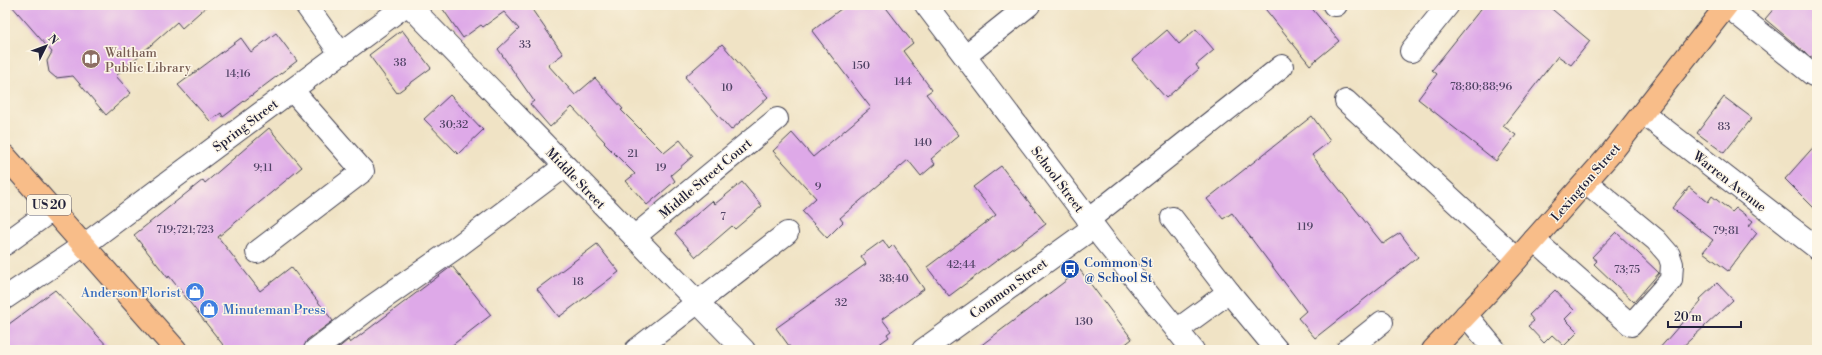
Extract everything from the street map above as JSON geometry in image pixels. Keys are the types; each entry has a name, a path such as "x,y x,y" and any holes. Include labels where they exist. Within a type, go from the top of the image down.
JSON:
{"main road":[{"name":"Lexington Street","path":"1433,350 1586,182 1643,113 1727,5"},
{"name":"US 20","path":"5,156 176,350"}],"street":[{"path":"306,5 340,54"},
{"name":"Spring Street","path":"5,298 84,245 408,5"},
{"name":"Middle Street","path":"408,5 744,350"},
{"name":"School Street","path":"926,5 1091,223 1193,350"},
{"path":"965,56 1029,5"},
{"path":"1410,51 1448,5"},
{"path":"1727,5 1813,76 1817,71"},
{"name":"Common Street","path":"923,350 1091,223 1282,66"},
{"path":"256,252 363,171 292,90"},
{"path":"1346,101 1517,259"},
{"name":"Warren Avenue","path":"1643,113 1817,248"},
{"name":"Middle Street Court","path":"634,237 777,119"},
{"path":"315,350 371,307 457,247 565,166"},
{"path":"1534,240 1631,325 1667,285 1672,273 1672,264 1664,248 1586,182"},
{"path":"5,244 52,210"},
{"path":"1172,218 1229,292 1277,350"},
{"path":"636,350 787,233"},
{"path":"1177,330 1229,292"},
{"path":"1466,315 1496,350"},
{"path":"1347,350 1382,322"}],"building":[{"name":"Waltham Public Library","path":"11,5 208,5 182,28 177,22 116,76 131,93 106,115 73,76 56,78 49,72 47,61 52,52"},
{"path":"440,5 533,5 533,11 563,54 548,65 575,95 595,78 623,109 621,110 664,153 680,140 693,156 671,175 675,181 647,205 626,181 635,174 604,143 605,142 572,107 550,127 530,104 534,101 498,49 519,29 504,12 483,27 481,25 463,38"},
{"path":"846,5 884,5 913,43 903,51 932,90 926,94 959,135 931,159 935,164 921,176 908,160 840,218 843,222 827,238 802,211 816,198 773,151 792,133 813,157 871,108 812,31"},
{"path":"1262,5 1309,5 1339,41 1310,65"},
{"path":"1484,5 1547,5 1590,41 1571,65 1558,56 1503,126 1516,135 1496,161 1418,99 1437,74 1432,70"},
{"path":"1777,5 1817,5 1817,50 1811,58 1765,19"},
{"path":"1196,29 1214,50 1196,65 1199,69 1166,98 1132,60 1167,30 1179,44"},
{"path":"402,30 431,68 397,93 369,55"},
{"path":"276,33 297,61 223,117 221,113 210,121 178,85 241,38 251,52"},
{"path":"722,44 768,97 731,130 685,77"},
{"path":"450,95 483,130 458,154 424,119"},
{"path":"1724,97 1752,118 1724,153 1697,133"},
{"path":"1312,116 1330,141 1312,155 1383,244 1400,233 1418,257 1315,338 1298,318 1306,311 1232,213 1223,219 1207,199"},
{"path":"269,128 302,167 218,237 260,291 291,267 333,321 307,340 303,350 227,350 169,276 168,278 134,235 203,180 205,183"},
{"path":"1817,143 1817,211 1785,179"},
{"path":"1001,166 1046,224 949,296 927,267 996,215 973,187"},
{"path":"742,182 762,206 735,229 732,226 696,257 675,233 712,201 715,204"},
{"path":"1689,187 1708,202 1712,196 1732,212 1736,208 1753,221 1749,226 1757,233 1728,271 1703,252 1713,240 1672,208"},
{"path":"1616,232 1659,273 1634,302 1594,264 1597,261 1592,257"},
{"path":"883,240 889,249 893,245 924,289 882,319 891,331 887,334 889,337 871,350 792,350 776,328 866,264 861,256"},
{"path":"597,244 619,272 559,317 537,289"},
{"path":"452,266 491,315 446,350 336,350 348,340 350,343"},
{"path":"1080,270 1132,339 1118,350 975,350"},
{"path":"1717,283 1733,300 1679,350 1658,350 1701,301 1700,299"},
{"path":"55,290 111,350 5,350 5,327"},
{"path":"1555,290 1574,310 1565,319 1578,332 1564,346 1552,335 1544,343 1528,326 1534,321 1529,315"}],"place":[{"name":"Waltham Public Library","path":"91,59"},
{"name":"Common St @ School St","path":"1070,269"},
{"name":"Anderson Florist","path":"195,292"},
{"name":"Minuteman Press","path":"209,309"}]}
